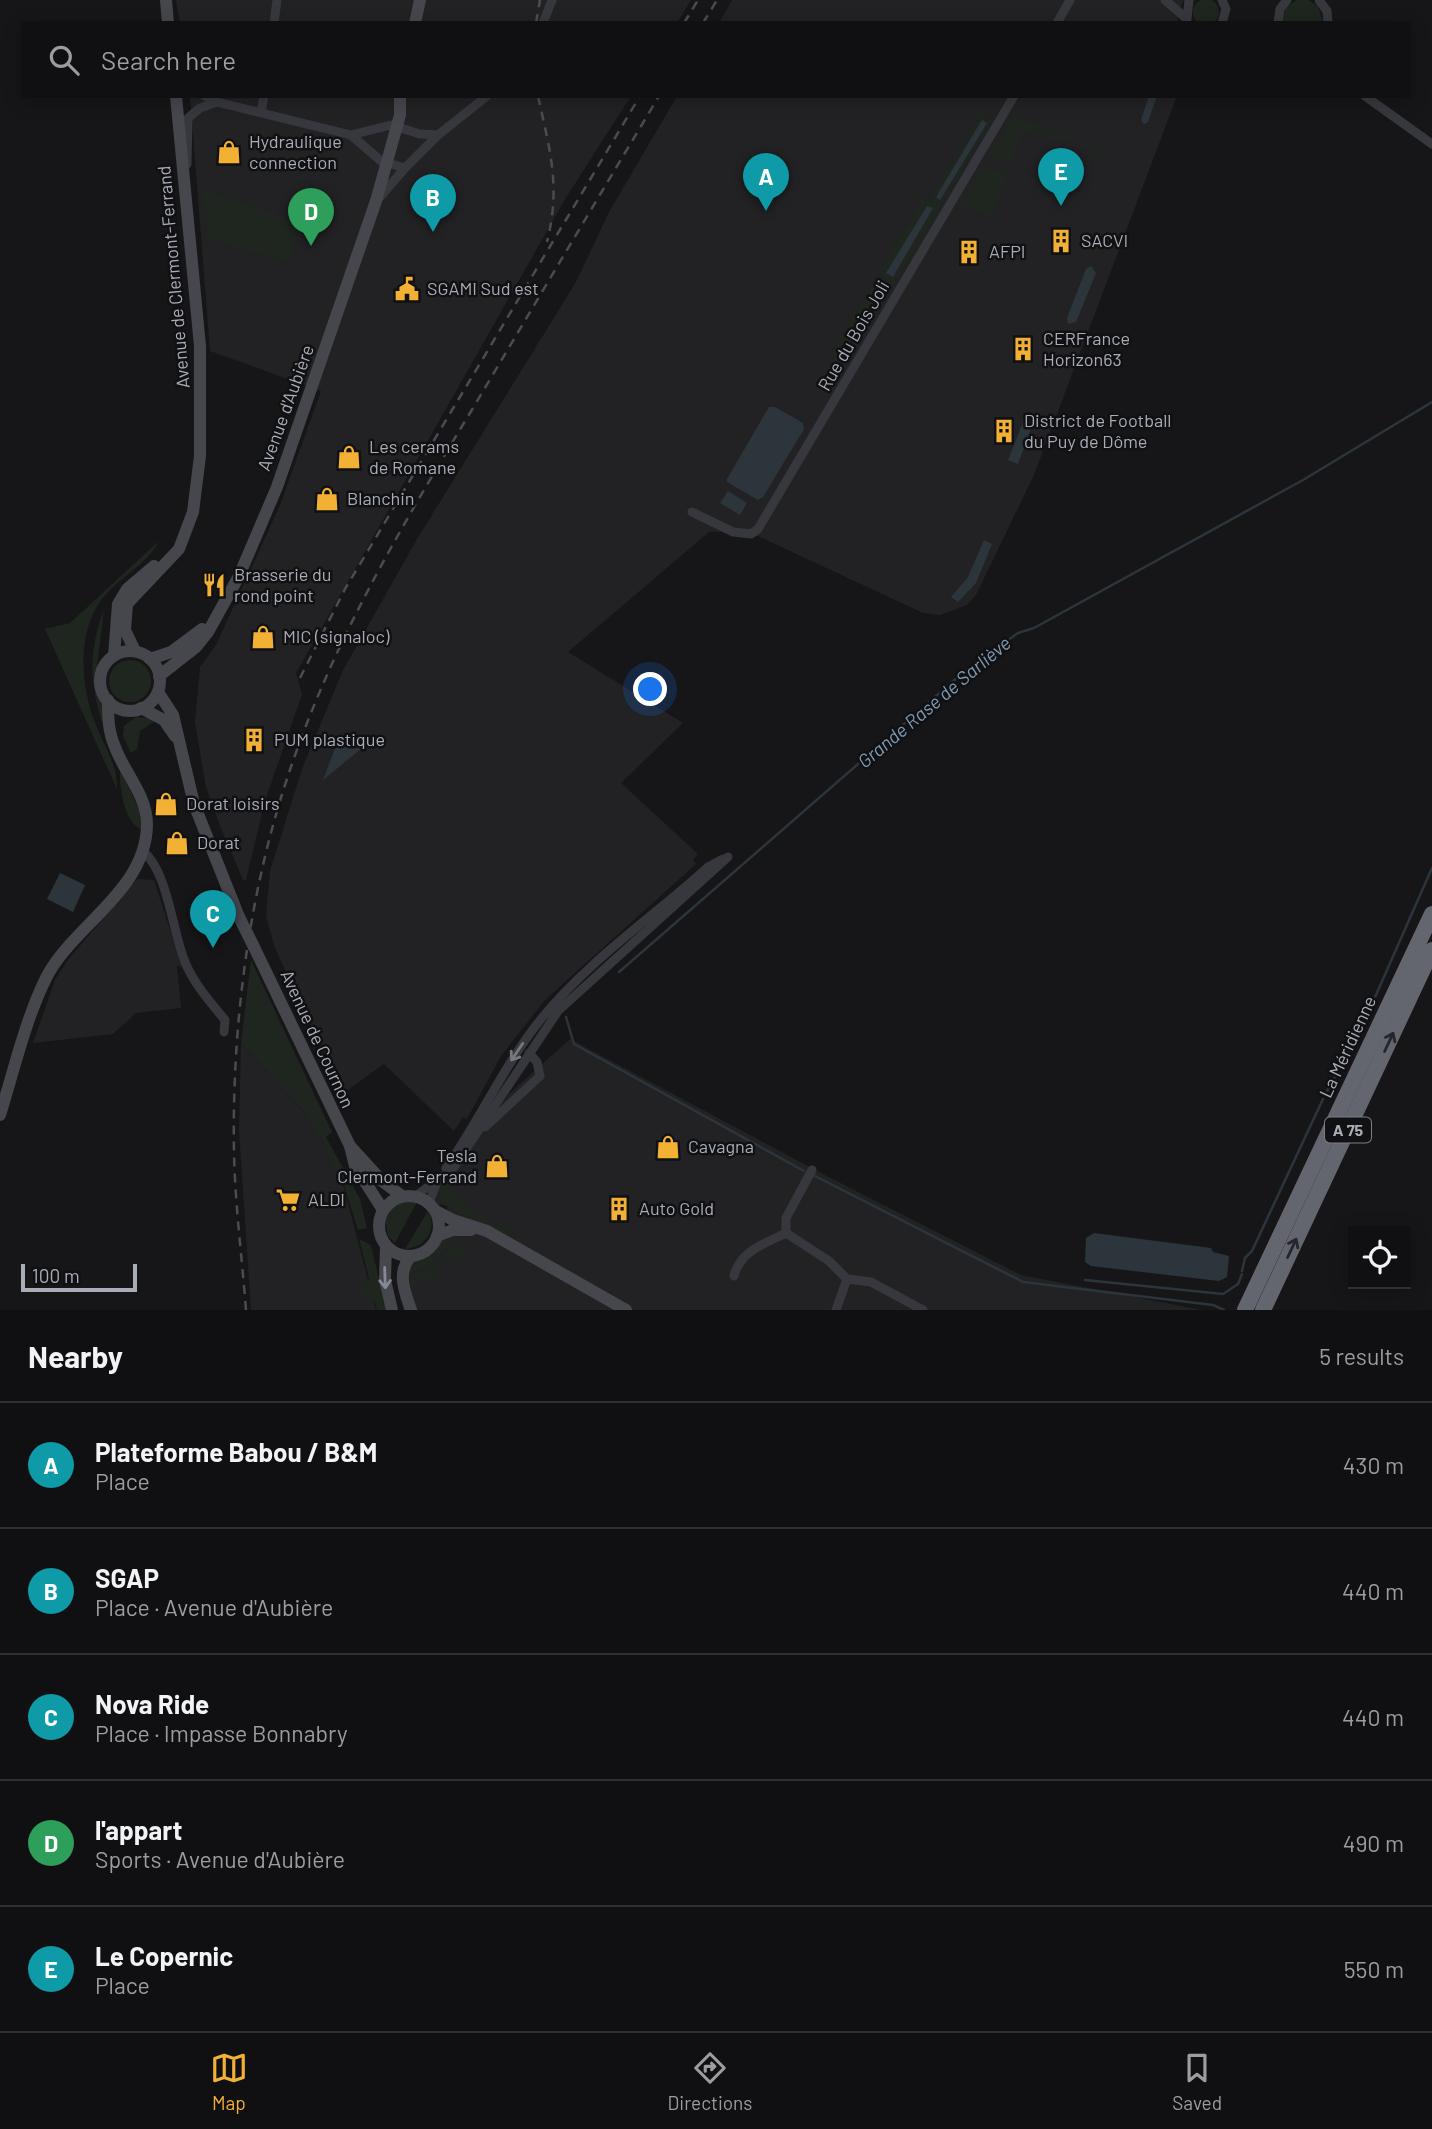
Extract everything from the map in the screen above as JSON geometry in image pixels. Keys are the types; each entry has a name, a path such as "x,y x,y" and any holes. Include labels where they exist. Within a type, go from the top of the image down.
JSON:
{"highway":[{"name":"La Méridienne","path":"1245,1310 1432,914"},
{"name":"La Méridienne","path":"1263,1310 1432,950"}],"main road":[{"path":"166,0 169,21"},
{"path":"415,21 420,0"},
{"name":"Avenue de Clermont-Ferrand","path":"135,651 125,630 127,604 172,557 190,523 197,486 201,408 200,346 176,98"},
{"name":"Avenue d'Aubière","path":"159,676 195,647 218,615 239,576 277,487 374,204 400,98"},
{"name":"Avenue de Clermont-Ferrand","path":"114,656 116,614 121,597 183,536"},
{"name":"Avenue d'Aubière","path":"150,659 164,656 190,640 218,615"},
{"path":"0,1115 47,977 67,948 128,880 143,851 147,825 145,809 111,735 107,700 100,681 102,671 114,656 135,651 150,659 159,676 158,692 173,715 179,743"},
{"path":"107,700 127,710 141,708 158,692"},
{"path":"141,708 164,720 179,743"},
{"path":"111,735 127,710"},
{"name":"Avenue de Cournon","path":"179,743 196,812 239,917 349,1146 355,1166 383,1210"},
{"name":"Avenue de Cournon","path":"349,1146 382,1181 402,1196"},
{"path":"433,1207 439,1226 437,1236 427,1250 411,1256 396,1254 386,1246 378,1230 383,1210 402,1196 416,1196 433,1207 453,1220 486,1231 626,1310"},
{"path":"437,1236 466,1229 486,1234 618,1310"},
{"path":"386,1246 384,1280 391,1310"},
{"path":"411,1256 403,1271 402,1282 411,1310"}],"street":[{"path":"274,21 277,0"},
{"path":"544,21 552,0"},
{"path":"1058,21 1070,0"},
{"path":"1165,0 1188,21"},
{"path":"1188,21 1186,8 1189,0"},
{"path":"1222,0 1226,9 1223,21"},
{"path":"1278,21 1280,9 1287,0"},
{"path":"1319,0 1327,11 1328,21"},
{"path":"209,98 351,135 384,162 405,168"},
{"path":"261,111 264,98"},
{"path":"374,204 438,135 484,98"},
{"name":"Rue du Bois Joli","path":"692,512 733,532 751,534 758,529 1013,98"},
{"path":"1368,98 1432,144"},
{"path":"187,204 188,118 200,108 217,102"},
{"path":"351,135 394,126 420,134 438,135"},
{"path":"143,851 156,865 185,963 198,986 225,1020 224,1032"},
{"path":"416,1196 441,1177 454,1167 481,1130 548,1024 581,988 728,857 708,867 558,999 517,1051 441,1177 433,1207"},
{"path":"481,1130 540,1076 531,1051"},
{"path":"786,1233 786,1218 812,1170"},
{"path":"734,1276 737,1264 743,1256 786,1233"},
{"path":"786,1233 829,1261 847,1279 871,1282 923,1310"},
{"path":"836,1310 847,1279"}],"shaded area":[{"path":"176,0 691,0 678,21 180,21"},
{"path":"732,0 1184,0 1177,17 1178,21 720,21"},
{"path":"1201,0 1211,0 1218,7 1215,21 1197,21 1194,17 1194,7"},
{"path":"1297,0 1308,0 1318,6 1322,21 1282,21 1286,7"},
{"path":"190,98 630,98 564,201 296,673 302,694 265,801 246,880 243,880 206,787 195,722 200,667 216,645 280,505 321,391 210,351"},
{"path":"676,98 1176,98 1034,475 976,595 967,605 940,615 923,613 747,531 709,532 568,652 683,723 621,783 698,854 693,860 696,864 545,1000 501,1056 467,1119 463,1117 454,1131 384,1064 342,1094 275,948 266,916 270,871 302,769 343,670 417,539 576,282 609,212"},
{"path":"1148,98 1156,98 1148,122 1144,124 1141,120"},
{"path":"977,109 993,119 894,283 878,274 922,200 906,190 907,187 929,200 979,118 974,114"},
{"path":"1014,115 1105,152 1102,154 1033,127 1030,135 1023,132 1010,165 989,155"},
{"path":"982,120 987,123 940,200 936,197"},
{"path":"984,164 1007,175 993,211 998,214 996,219 960,205"},
{"path":"202,189 295,221 294,226 299,227 289,262 209,239"},
{"path":"927,206 933,208 893,277 886,273"},
{"path":"1091,266 1096,273 1076,322 1068,324 1067,318 1086,269"},
{"path":"875,281 890,290 850,358 840,360 831,355"},
{"path":"769,407 775,407 803,423 804,429 763,497 758,500 727,482 727,479"},
{"path":"1023,422 1032,426 1018,464 1008,460"},
{"path":"728,491 747,503 740,515 720,503"},
{"path":"984,540 992,544 976,583 958,602 951,597 968,577"},
{"path":"159,541 145,559 102,598 86,635 84,665 87,695 95,723 113,763 117,789 45,629 70,623"},
{"path":"104,609 97,666 105,718 102,722 92,665"},
{"path":"130,660 145,666 151,681 145,696 130,702 115,696 109,681 115,666"},
{"path":"136,717 155,721 140,731 137,749 131,753 123,736 124,726"},
{"path":"339,738 362,748 323,780"},
{"path":"120,770 140,811 141,829 130,820 127,812 120,785"},
{"path":"60,873 85,885 73,912 47,899"},
{"path":"137,879 154,880 182,967 177,966 181,1008 136,1013 113,1034 33,1043 55,980 67,961"},
{"path":"251,960 332,1132 326,1137 360,1199 367,1228 358,1230 339,1170 333,1169 321,1137 315,1135 308,1116 241,1043"},
{"path":"570,1039 823,1174 1021,1275 1202,1310 404,1310 400,1298 403,1271 417,1256 440,1244 448,1227 447,1204 432,1206 429,1203 510,1093"},
{"path":"241,1043 308,1116 315,1134 321,1137 339,1169 376,1310 251,1310 239,1130"},
{"path":"459,1164 464,1167 446,1185 466,1204 505,1230 518,1226 509,1237 442,1204 438,1189"},
{"path":"400,1202 417,1202 395,1243 388,1236 385,1220 393,1205"},
{"path":"428,1211 432,1225 428,1236 419,1245 405,1249"},
{"path":"1094,1233 1211,1248 1213,1252 1229,1256 1227,1277 1219,1281 1091,1266 1085,1262 1086,1238"},
{"path":"451,1234 453,1240 432,1264 412,1272 408,1270"},
{"path":"359,1239 371,1245 386,1310 377,1310 374,1300 369,1301 367,1296 359,1295 369,1278"},
{"path":"458,1240 464,1245 460,1248 466,1253 454,1262 449,1255 435,1267 439,1272 410,1290 408,1284 414,1275 434,1266"}],"waterway":[{"name":"Grande Rase de Sarliève","path":"619,972 966,670 1018,633 1034,628 1303,480 1432,402"},
{"path":"1326,1093 1361,1029 1432,868"},
{"path":"566,1017 574,1044 804,1171"},
{"path":"1242,1271 1245,1258 1252,1251 1323,1099"},
{"path":"815,1176 1023,1282 1213,1305 1224,1310"},
{"path":"1085,1280 1223,1294 1238,1284 1242,1274"}],"railway":[{"path":"536,21 540,0"},
{"path":"685,21 698,0"},
{"path":"704,21 717,0"},
{"path":"538,98 552,169 553,203 547,242"},
{"path":"300,678 345,589 639,98"},
{"path":"246,1310 234,1152 238,1025 256,900 275,818 293,761 336,654 388,553 658,98"}],"place":[{"name":"Hydraulique connection","path":"229,152"},
{"name":"Le Copernic","path":"1061,206"},
{"name":"Plateforme Babou / B&M","path":"766,211"},
{"name":"SGAP","path":"433,232"},
{"name":"SACVI","path":"1061,241"},
{"name":"l'appart","path":"311,246"},
{"name":"AFPI","path":"969,252"},
{"name":"SGAMI Sud est","path":"407,289"},
{"name":"CERFrance Horizon63","path":"1023,349"},
{"name":"District de Football du Puy de Dôme","path":"1004,431"},
{"name":"Les cerams de Romane","path":"349,457"},
{"name":"Blanchin","path":"327,499"},
{"name":"Brasserie du rond point","path":"214,585"},
{"name":"MIC (signaloc)","path":"263,637"},
{"name":"PUM plastique","path":"254,740"},
{"name":"Dorat loisirs","path":"166,804"},
{"name":"Dorat","path":"177,843"},
{"name":"Nova Ride","path":"213,948"},
{"name":"Cavagna","path":"668,1147"},
{"name":"Tesla Clermont-Ferrand","path":"497,1166"},
{"name":"ALDI","path":"288,1200"},
{"name":"Auto Gold","path":"619,1209"}]}
